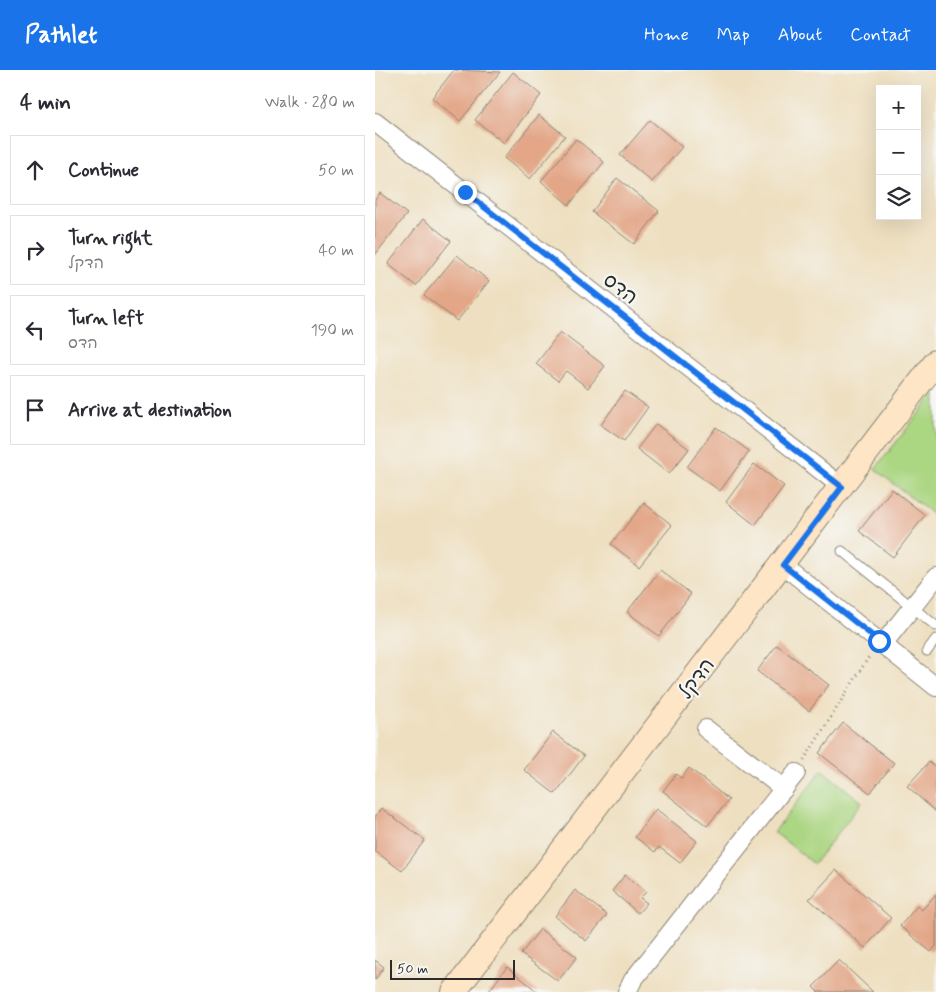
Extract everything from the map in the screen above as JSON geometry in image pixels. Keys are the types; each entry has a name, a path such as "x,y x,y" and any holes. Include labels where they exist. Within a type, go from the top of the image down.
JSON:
{"street":[{"name":"הדס","path":"375,122 842,487"},
{"name":"הדקל","path":"455,992 783,565 936,362"},
{"path":"783,565 936,686"},
{"path":"881,643 936,577"},
{"path":"706,729 783,789"},
{"path":"627,992 633,980 796,773"}],"lane":[{"path":"842,551 936,626"},
{"path":"927,651 936,640"}],"path":[{"path":"796,773 881,643"}],"green space":[{"path":"936,392 936,517 875,469"},
{"path":"822,770 862,802 814,864 774,832"}],"building":[{"path":"454,70 500,72 460,121 432,98"},
{"path":"513,72 541,95 504,143 475,120"},
{"path":"539,115 565,136 530,179 504,158"},
{"path":"650,120 682,147 652,182 620,155"},
{"path":"576,139 604,162 569,205 541,181"},
{"path":"617,178 659,211 634,244 592,212"},
{"path":"380,193 407,214 375,255 375,200"},
{"path":"423,219 451,241 416,286 388,264"},
{"path":"457,255 489,281 457,321 424,295"},
{"path":"560,332 605,366 588,388 566,371 558,381 536,364"},
{"path":"625,391 648,407 624,441 601,425"},
{"path":"656,424 689,449 669,474 637,449"},
{"path":"716,427 749,451 720,491 687,467"},
{"path":"754,464 784,486 755,525 726,502"},
{"path":"892,489 925,515 893,557 859,531"},
{"path":"644,503 672,525 639,566 611,544"},
{"path":"660,570 691,594 659,636 627,612"},
{"path":"777,645 829,685 809,711 757,671"},
{"path":"843,723 894,763 870,793 819,753"},
{"path":"553,732 584,756 555,794 524,770"},
{"path":"929,762 936,768 936,812 907,786"},
{"path":"689,768 729,800 707,826 663,791 676,774 681,778"},
{"path":"381,808 425,840 402,871 375,851 375,817"},
{"path":"656,809 697,841 680,863 659,847 655,852 635,837"},
{"path":"836,870 891,918 865,948 809,899"},
{"path":"625,875 646,892 640,898 647,903 638,913 612,891"},
{"path":"575,890 607,915 586,941 555,916"},
{"path":"936,894 936,946 931,952 900,926 917,906 922,910"},
{"path":"540,929 577,957 558,981 521,954"},
{"path":"375,960 384,967 375,980"},
{"path":"839,960 873,992 818,992 813,987"},
{"path":"507,967 538,992 490,992"}],"route":[{"path":"465,192 842,487 783,565 879,641"}]}
